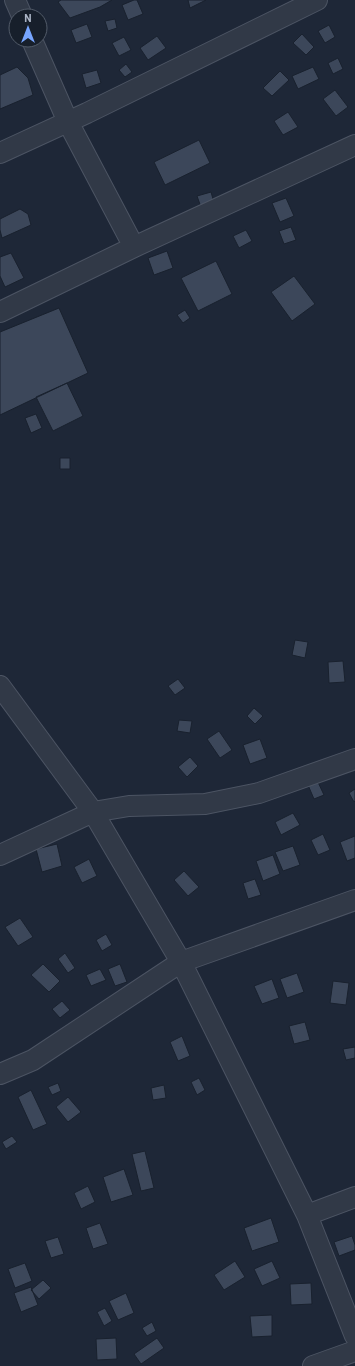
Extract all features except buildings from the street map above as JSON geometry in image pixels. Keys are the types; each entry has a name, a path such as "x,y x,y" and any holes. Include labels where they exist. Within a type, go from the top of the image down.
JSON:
{"street":[{"path":"0,153 68,122 317,0"},
{"path":"36,48 68,122 134,247"},
{"path":"0,312 134,247 355,145"},
{"path":"0,686 94,812 181,962 307,1214 355,1336"},
{"path":"0,855 94,812 129,806 205,804 259,793 355,759"},
{"path":"0,1074 32,1060 181,962 355,900"},
{"path":"307,1214 355,1198"},
{"path":"313,1366 355,1352"}]}
